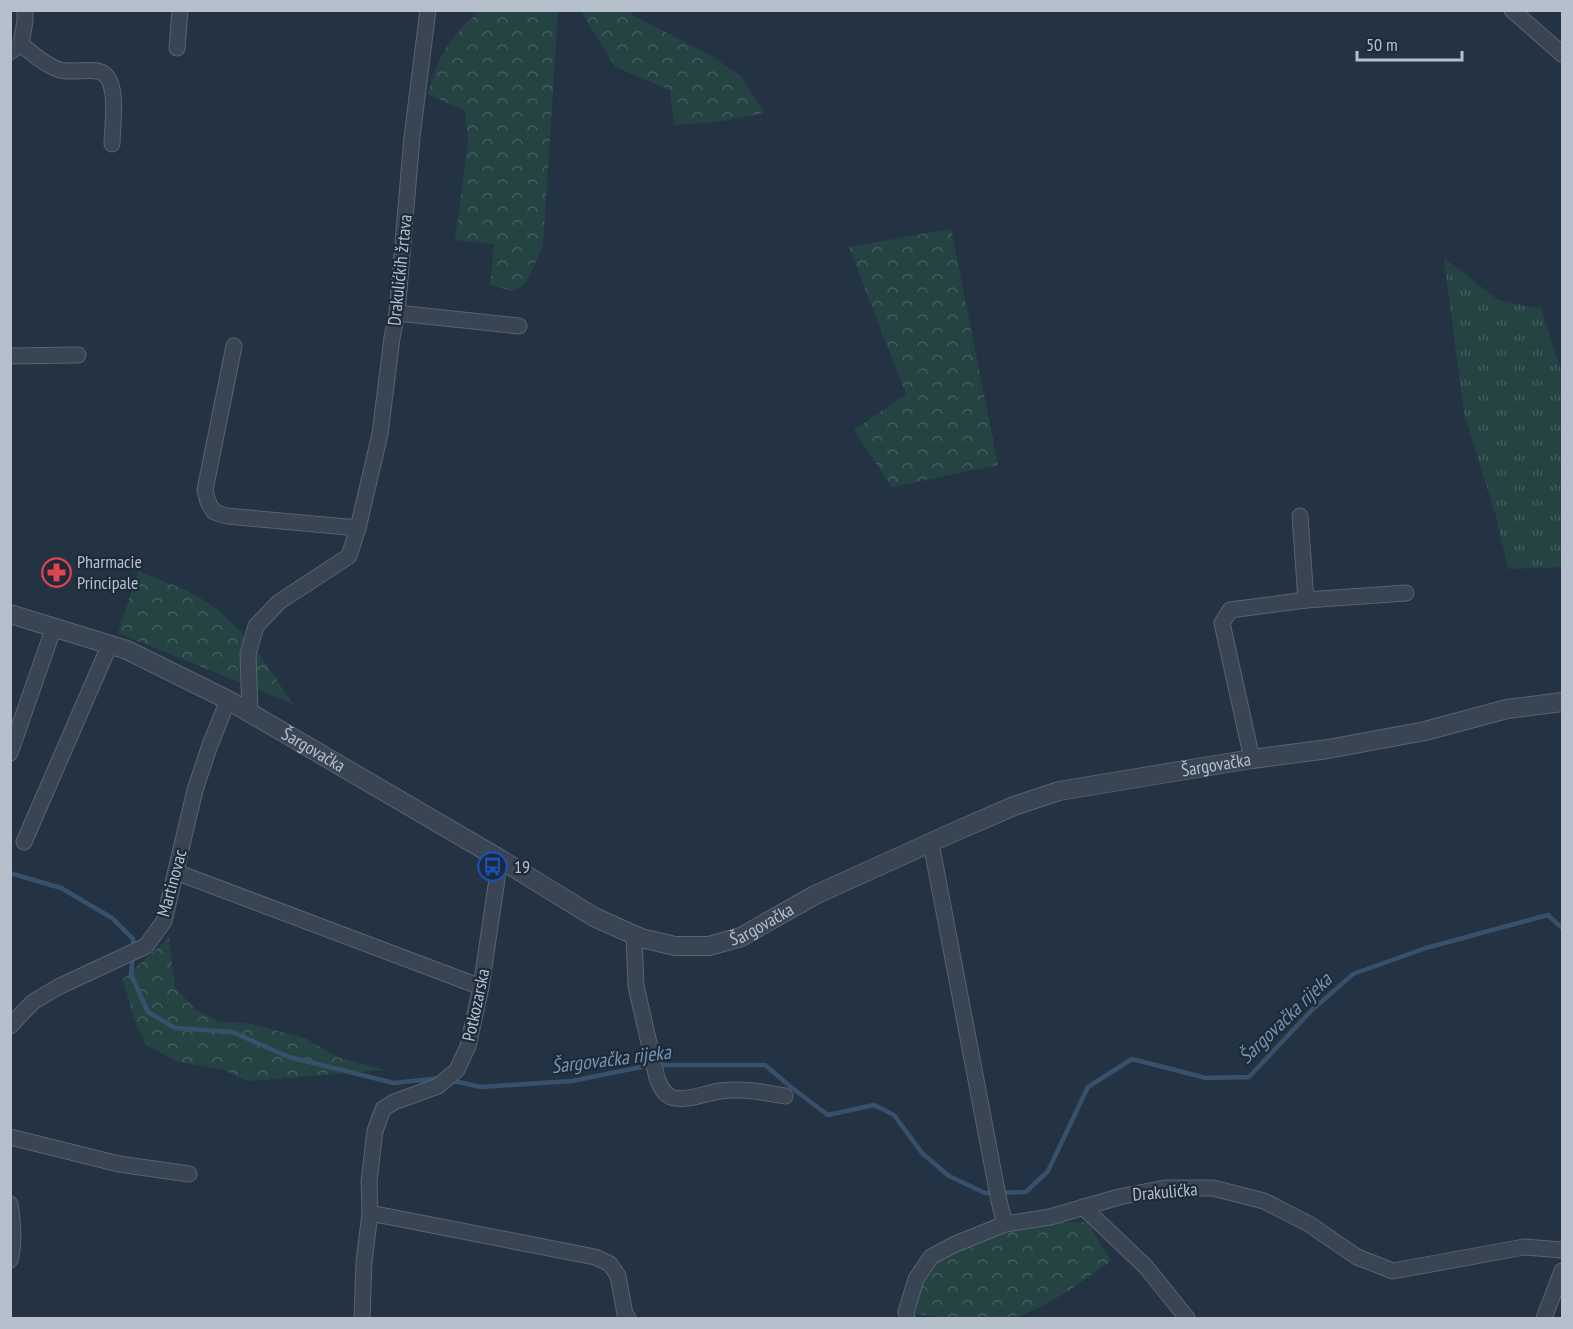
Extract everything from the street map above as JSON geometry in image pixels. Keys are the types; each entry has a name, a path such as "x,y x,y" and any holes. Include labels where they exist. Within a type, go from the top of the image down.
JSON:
{"street":[{"path":"25,10 25,21 16,48 62,70 99,72 108,76 112,85 111,144"},
{"path":"177,48 180,10"},
{"name":"Drakulićkih žrtava","path":"250,713 248,654 256,626 279,602 325,574 349,556 358,528 380,434 397,313 412,137 428,10"},
{"path":"1512,10 1563,54"},
{"path":"397,313 519,326"},
{"path":"234,346 205,490 214,512 227,516 358,528"},
{"path":"10,356 78,355"},
{"path":"1300,516 1306,600"},
{"path":"1252,759 1222,622 1230,610 1306,600 1406,593"},
{"name":"Šargovačka","path":"10,614 127,650 228,700 500,859 594,917 634,934 675,946 709,946 741,937 815,895 1014,806 1059,791 1252,759 1328,749 1425,731 1507,709 1563,702"},
{"path":"10,753 54,627"},
{"path":"24,842 110,644"},
{"name":"Martinovac","path":"10,1026 33,1002 58,987 146,946 164,921 195,790 228,700"},
{"path":"931,843 995,1182 1005,1224"},
{"name":"Potkozarska","path":"362,1318 364,1262 370,1213 369,1181 375,1131 383,1109 394,1102 438,1086 457,1070 468,1046 482,987 500,859"},
{"path":"176,872 482,987"},
{"path":"634,934 636,986 657,1078 668,1096 676,1099 722,1090 751,1090 785,1096"},
{"path":"10,1137 119,1164 189,1174"},
{"name":"Drakulićka","path":"907,1318 906,1312 916,1279 932,1257 953,1245 1005,1224 1050,1217 1119,1197 1165,1188 1213,1188 1264,1201 1309,1224 1357,1257 1393,1270 1524,1247 1563,1250"},
{"path":"10,1204 13,1222 13,1252 10,1260"},
{"path":"1083,1208 1146,1267 1187,1318"},
{"path":"370,1213 595,1257 610,1264 618,1276 625,1314 628,1318"},
{"path":"1544,1318 1563,1271"}],"green space":[{"path":"479,11 558,11 543,246 526,283 513,291 490,285 494,244 455,240 468,141 465,111 428,94 436,68 446,48"},
{"path":"581,11 629,11 632,15 714,57 742,78 765,113 717,122 674,125 670,90 615,67"},
{"path":"951,229 998,465 892,487 854,430 906,394 849,247"},
{"path":"1444,258 1498,300 1541,309 1562,374 1562,567 1508,569 1496,516 1464,413"},
{"path":"138,571 187,591 217,609 242,633 293,704 118,633"},
{"path":"169,938 175,988 196,1010 219,1022 247,1023 305,1038 337,1057 385,1070 247,1081 224,1070 176,1061 146,1045 134,1018 123,979"},
{"path":"1087,1222 1111,1261 1075,1286 1033,1310 1007,1318 982,1320 906,1312 916,1279 953,1245 1047,1223"}],"waterway":[{"name":"Šargovačka rijeka","path":"10,873 61,888 112,918 133,939 133,947"},
{"name":"Šargovačka rijeka","path":"449,1080 481,1087 572,1081 651,1065 765,1065 828,1115 874,1105 894,1115 922,1153 949,1176 985,1193 1026,1192 1048,1171 1088,1087 1132,1059 1206,1078 1249,1077 1311,1011 1353,974 1426,948 1548,915 1562,928"},
{"name":"Šargovačka rijeka","path":"133,956 131,974 148,1012 175,1028 232,1032 289,1057 394,1083 441,1078"}],"place":[{"name":"Pharmacie Principale","path":"56,572"},
{"name":"19","path":"493,867"}]}
